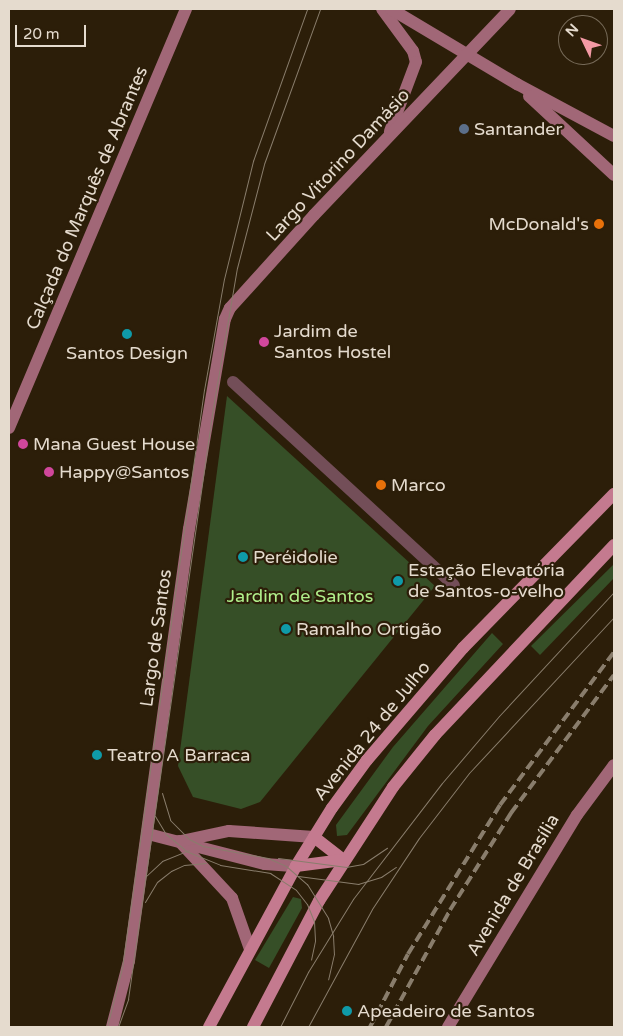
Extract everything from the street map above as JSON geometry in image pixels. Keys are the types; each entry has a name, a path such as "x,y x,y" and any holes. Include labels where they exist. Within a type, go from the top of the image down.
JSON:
{"main road":[{"name":"Avenida 24 de Julho","path":"209,1027 296,866 367,760 416,699 614,494"},
{"path":"253,1027 343,860 394,787 435,735 614,544"},
{"path":"314,837 343,860"},
{"path":"296,866 343,860"}],"street":[{"name":"Calçada do Marquês de Abrantes","path":"9,428 186,9"},
{"path":"382,9 409,45 416,62 388,136"},
{"path":"391,9 516,84 614,136"},
{"name":"Largo Vitorino Damásio","path":"236,301 388,136 510,9"},
{"path":"516,84 614,175"},
{"name":"Largo de Santos","path":"112,1027 125,986 148,834 166,686 216,358 225,319 236,301"},
{"path":"233,382 454,585"},
{"name":"Avenida de Brasília","path":"448,1027 577,815 614,765"},
{"path":"179,842 229,831 314,837"},
{"path":"148,834 265,864 296,866"},
{"path":"179,842 232,898 250,948"}],"green space":[{"name":"Jardim de Santos","path":"227,396 435,586 260,802 241,809 193,797 178,766"},
{"path":"614,564 614,578 540,655 531,646"},
{"path":"492,633 503,644 428,726 347,835 337,836 336,825 393,747"},
{"path":"293,897 301,899 302,908 269,968 255,960"}],"tram line":[{"path":"107,1027 122,968 204,390 224,279 253,161 307,9"},
{"path":"118,1027 128,999 213,408 237,268 264,164 320,9"},
{"path":"280,1027 308,972 353,899 442,783 499,716 614,592"},
{"path":"308,1027 372,909 419,838 469,773 614,617"},
{"path":"162,793 170,820 189,839 203,846 268,858 286,866 307,884 328,918 333,936 334,954 328,979"},
{"path":"155,816 166,834 186,851 220,865 270,873 296,890 307,904 314,921 315,941 311,960"},
{"path":"278,858 346,867 363,864 387,848"},
{"path":"145,877 162,861 189,850"},
{"path":"145,902 157,882 171,871 184,865 206,863"},
{"path":"298,876 358,884 381,877 396,867"}],"railway":[{"path":"370,1027 408,954 500,805 614,652"},
{"path":"386,1027 450,910 511,813 614,675"}],"place":[{"name":"Santander","path":"464,129"},
{"name":"McDonald's","path":"599,224"},
{"name":"Santos Design","path":"127,334"},
{"name":"Jardim de Santos Hostel","path":"264,342"},
{"name":"Mana Guest House","path":"23,444"},
{"name":"Happy@Santos","path":"49,472"},
{"name":"Marco","path":"381,485"},
{"name":"Peréidolie","path":"243,557"},
{"name":"Estação Elevatória de Santos-o-velho","path":"398,581"},
{"name":"Ramalho Ortigão","path":"286,629"},
{"name":"Teatro A Barraca","path":"97,755"},
{"name":"Apeadeiro de Santos","path":"347,1011"}]}
